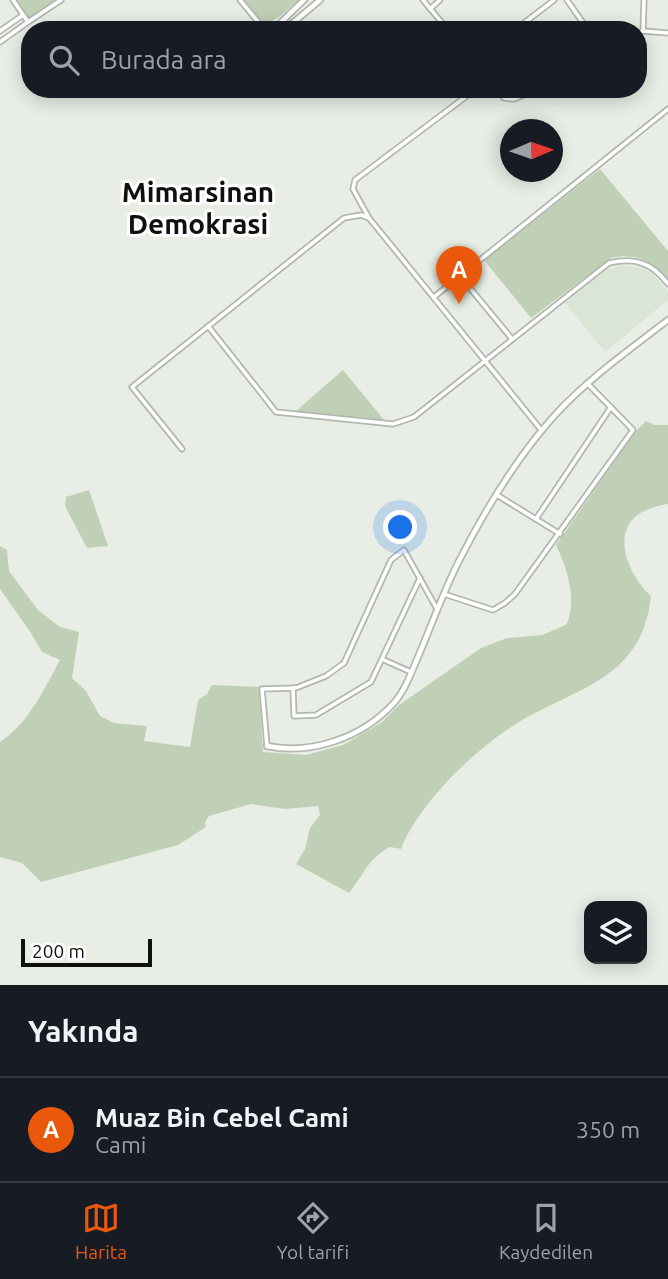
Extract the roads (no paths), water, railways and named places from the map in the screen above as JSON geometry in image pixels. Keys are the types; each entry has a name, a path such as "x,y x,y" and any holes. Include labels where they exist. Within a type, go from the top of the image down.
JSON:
{"street":[{"path":"13,0 27,21"},
{"path":"30,21 61,0"},
{"path":"240,0 258,21"},
{"path":"284,21 304,0"},
{"path":"295,21 320,0"},
{"path":"423,0 440,21"},
{"path":"430,9 440,0"},
{"path":"527,21 554,0"},
{"path":"567,0 582,21"},
{"path":"642,21 644,0"},
{"path":"0,31 23,15"},
{"path":"0,42 21,27"},
{"path":"647,32 668,33"},
{"path":"464,98 355,180 353,189 369,218 542,431"},
{"path":"434,297 668,108"},
{"path":"181,449 132,387 344,218 352,215 369,218"},
{"path":"208,326 276,412 393,424 414,418 609,263 638,261 659,272 668,284"},
{"path":"460,276 512,339"},
{"path":"438,609 404,550 391,561 344,663 326,676 293,688 262,689 267,746 300,749 323,746 377,719 394,704 411,672 458,563 496,495 542,431 587,383 668,320"},
{"path":"444,594 493,610 516,594 633,430 587,383"},
{"path":"536,519 611,407"},
{"path":"496,495 560,534"},
{"path":"293,688 294,716 316,715 371,681 384,660 420,578"},
{"path":"384,660 411,672"}],"place":[{"name":"Muaz Bin Cebel Cami","path":"459,304"}],"district":[{"name":"Mimarsinan Demokrasi","path":"198,207"}]}
